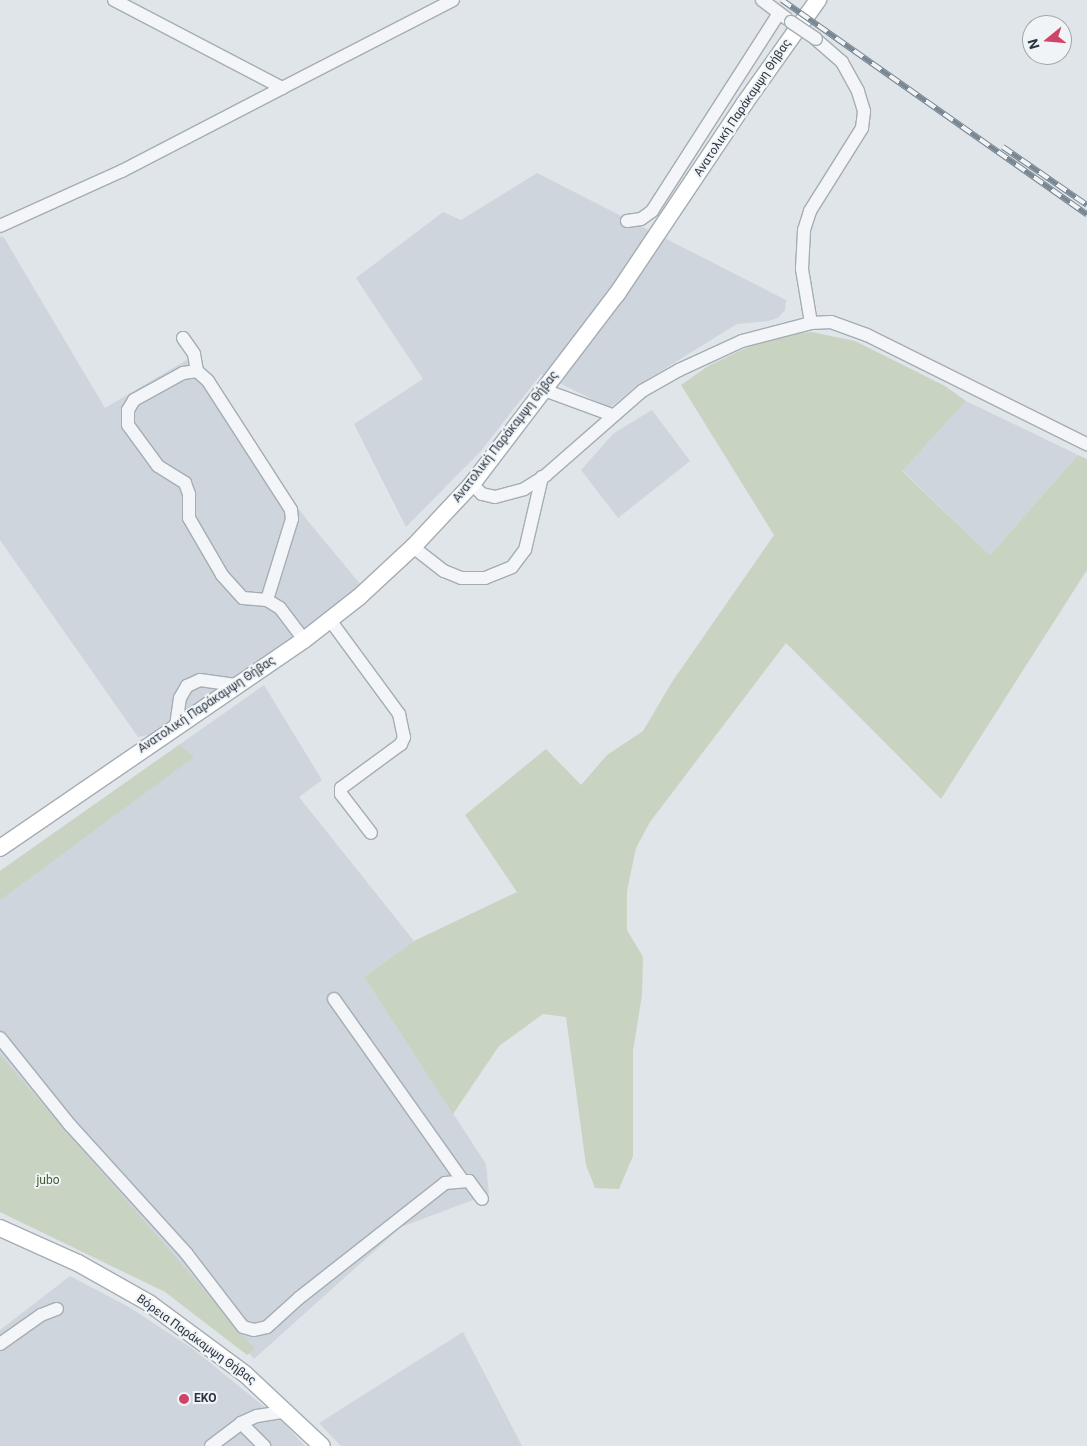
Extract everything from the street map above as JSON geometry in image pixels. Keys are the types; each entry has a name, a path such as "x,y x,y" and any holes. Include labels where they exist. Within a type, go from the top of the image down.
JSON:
{"main road":[{"name":"Ανατολική Παράκαμψη Θήβας","path":"0,848 304,640 330,620 414,547 472,484 666,225 739,111 818,0"},
{"name":"Βόρεια Παράκαμψη Θήβας","path":"0,1228 78,1263 149,1303 245,1374 288,1411 322,1446"}],"street":[{"path":"114,0 282,88"},
{"path":"0,226 122,170 453,0"},
{"path":"762,0 842,62 858,91 864,112 862,128 810,211 804,230 802,269 811,323"},
{"path":"627,221 641,219 652,211 779,13"},
{"path":"472,484 482,494 495,497 524,489 542,477 642,391 720,350 767,332 811,323 831,322 867,335 1087,444"},
{"path":"183,338 194,354 197,371 208,381 291,510 289,528 267,600"},
{"path":"197,371 183,373 134,400 128,410 128,425 158,466 185,483 189,494 189,518 222,575 243,598 267,600 289,617 304,640"},
{"path":"544,390 612,415"},
{"path":"414,547 444,572 461,578 485,578 512,567 525,550 542,477"},
{"path":"330,620 399,714 404,737 401,744 340,788 341,794 371,833"},
{"path":"176,726 180,698 187,686 200,680 236,685"},
{"path":"334,999 462,1180"},
{"path":"0,1038 70,1125 186,1253 243,1327 254,1330 267,1327 299,1298 445,1183 462,1180 469,1181 482,1199"},
{"path":"0,1344 41,1315 57,1308"},
{"path":"211,1446 240,1423 257,1416 288,1411"},
{"path":"240,1423 264,1446"}],"shaded area":[{"path":"537,173 786,300 785,310 778,318 768,321 737,324 635,387 610,408 541,374 480,452 406,527 354,424 423,379 356,278 443,212 461,220"},
{"path":"3,236 105,408 190,358 307,520 361,585 320,619 148,735 138,737 0,540 0,237"},
{"path":"966,401 1078,455 990,555 902,470"},
{"path":"652,410 690,461 618,518 581,470 614,433"},
{"path":"264,685 322,780 299,797 414,941 364,977 486,1164 489,1194 401,1227 254,1359 0,1058 0,871"},
{"path":"70,1276 129,1307 193,1349 283,1422 305,1446 0,1446 0,1330"},
{"path":"463,1332 522,1446 341,1446 319,1423"}],"green space":[{"path":"812,332 855,341 945,386 966,401 902,471 990,555 1078,455 1087,459 1087,570 941,799 786,643 650,822 636,848 627,891 627,930 643,957 642,995 633,1051 633,1156 619,1189 595,1188 586,1165 566,1017 543,1014 499,1046 453,1114 364,977 414,941 517,892 465,815 546,749 581,785 607,755 643,731 672,682 774,535 681,385 708,366 748,347 782,335"},
{"path":"179,745 194,757 0,900 0,871"},
{"name":"jubo","path":"0,1055 255,1349 247,1355 165,1292 0,1212"}],"railway":[{"path":"782,0 1087,214"},
{"path":"1003,147 1087,205"}],"place":[{"name":"EKO","path":"184,1399"}]}
